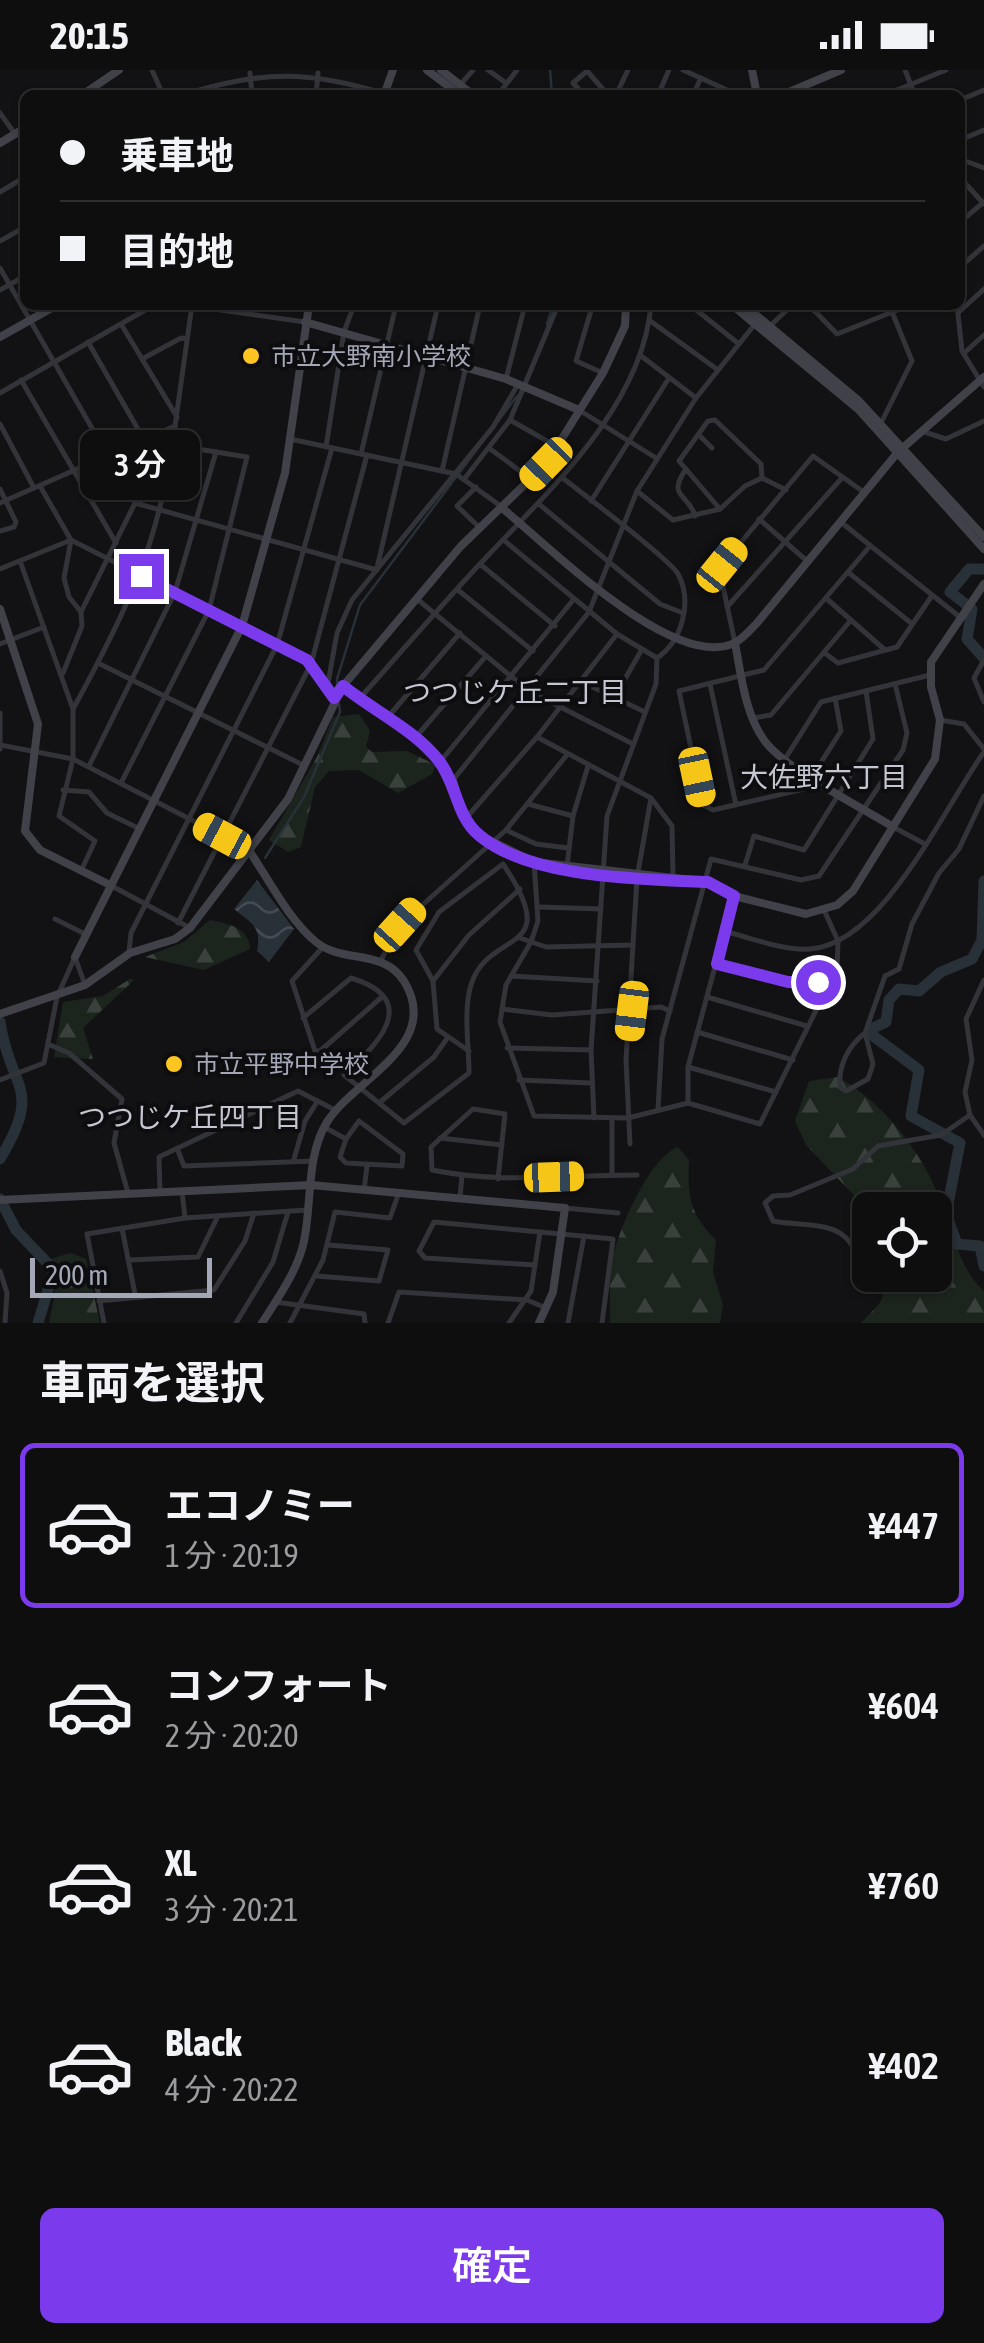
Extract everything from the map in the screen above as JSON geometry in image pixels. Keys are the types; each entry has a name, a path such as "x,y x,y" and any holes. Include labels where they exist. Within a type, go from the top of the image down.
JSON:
{"street":[{"path":"89,90 119,70"},
{"path":"427,70 460,90"},
{"path":"441,70 460,90"},
{"path":"460,90 472,70"},
{"path":"488,70 507,83"},
{"path":"502,90 517,70"},
{"path":"682,70 725,90"},
{"path":"801,90 841,70"},
{"path":"905,70 913,90"},
{"path":"897,90 946,70"},
{"path":"196,90 250,72 318,71 374,90"},
{"path":"580,90 573,82 587,71 604,90"},
{"path":"695,90 701,78"},
{"path":"0,113 14,134"},
{"path":"0,143 20,131"},
{"path":"965,183 984,203"},
{"path":"0,268 20,302"},
{"path":"0,290 20,279"},
{"path":"24,310 134,503 377,570"},
{"path":"0,337 48,310"},
{"path":"0,393 145,310"},
{"path":"73,709 141,576 161,512 191,310"},
{"path":"220,310 305,322 506,379 579,410 656,458"},
{"path":"0,1080 44,1063 57,997 85,934 242,626 290,439 307,310"},
{"path":"130,953 131,932 277,646 329,447 344,332 352,310"},
{"path":"178,923 311,664 340,560 394,310"},
{"path":"377,570 437,310"},
{"path":"442,471 479,310"},
{"path":"506,379 523,310"},
{"path":"465,478 510,420 556,310"},
{"path":"591,310 576,360 603,373"},
{"path":"4,1013 57,997 85,984 130,953 174,939 190,928 288,800 343,686 417,599 558,447 603,373 625,326 626,310"},
{"path":"359,700 480,564 506,542 564,479 640,356 651,310"},
{"path":"696,310 739,344"},
{"path":"738,310 881,423 984,549"},
{"path":"749,310 900,450 984,538"},
{"path":"767,329 787,310"},
{"path":"814,310 837,334 897,310"},
{"path":"290,439 465,478 638,619 678,639 707,647 736,643 842,523 900,450 983,381 964,353 958,310"},
{"path":"881,423 912,361 892,312"},
{"path":"650,320 718,370"},
{"path":"452,780 529,691 589,612 637,491 696,398 755,323"},
{"path":"121,324 176,416"},
{"path":"964,353 984,335"},
{"path":"142,359 181,338 187,339"},
{"path":"88,342 167,481"},
{"path":"640,356 696,398"},
{"path":"591,500 668,378"},
{"path":"20,380 116,543"},
{"path":"328,684 329,662 344,614 523,385"},
{"path":"510,420 558,447"},
{"path":"720,508 686,469 679,455 708,421 716,420 761,464 762,478"},
{"path":"922,431 946,438 984,421"},
{"path":"0,424 71,540 311,664 334,698"},
{"path":"4,502 175,426"},
{"path":"699,435 712,448"},
{"path":"121,783 209,610 247,457 173,445"},
{"path":"489,448 532,479"},
{"path":"89,766 175,592 216,452"},
{"path":"865,493 812,456 720,572 742,676 753,718 764,740 813,778 923,843"},
{"path":"686,469 677,482 678,491 695,516"},
{"path":"637,491 673,520 720,508 745,486 762,478"},
{"path":"762,478 786,490"},
{"path":"727,607 842,478"},
{"path":"564,479 678,572 684,613 678,639 657,658 656,684 631,743 608,816 600,874 591,1050 594,1118"},
{"path":"476,487 457,506 481,529"},
{"path":"0,490 16,522 14,527 0,531"},
{"path":"62,674 81,634 81,612 134,503"},
{"path":"540,505 660,604 684,613"},
{"path":"760,519 807,561"},
{"path":"842,523 931,597 962,617"},
{"path":"0,569 71,540"},
{"path":"71,540 66,587 81,612"},
{"path":"506,542 616,634 657,658"},
{"path":"835,698 841,731 804,789 713,810 703,805 679,691 764,670 870,546"},
{"path":"20,561 73,709 74,759 63,790 62,822 94,840 81,871"},
{"path":"480,564 554,626"},
{"path":"848,573 912,623"},
{"path":"343,686 415,738 440,762 452,780 466,819 492,843 534,862 600,874 708,882 734,896 786,912 824,910 853,891 936,758 940,720 931,662 982,588"},
{"path":"458,590 534,651"},
{"path":"825,653 838,663 897,647 931,597"},
{"path":"440,762 574,598"},
{"path":"417,599 529,691 631,743"},
{"path":"827,599 886,651"},
{"path":"0,609 36,709 36,752 25,832 40,850 190,928"},
{"path":"753,718 771,714 851,620"},
{"path":"0,644 45,627"},
{"path":"386,719 460,634"},
{"path":"466,819 538,737 616,634"},
{"path":"614,698 642,651"},
{"path":"415,738 486,656"},
{"path":"984,660 974,678 984,702"},
{"path":"98,663 302,765"},
{"path":"785,759 821,702 930,675"},
{"path":"582,682 644,712"},
{"path":"710,684 736,805"},
{"path":"658,1108 658,1058 714,857 801,880 819,876 866,810 906,741 895,684"},
{"path":"745,865 754,836 804,850 873,739 866,691"},
{"path":"0,712 0,747 74,759 248,849 306,932 324,947 380,960 405,983 413,1015 403,1048 335,1110 324,1127 314,1161 303,1246 262,1323"},
{"path":"726,932 797,948 838,941 864,927 881,909 984,750 964,724 940,720"},
{"path":"538,737 566,756 651,798 672,826 676,842 672,880"},
{"path":"380,960 400,925 506,830 566,756"},
{"path":"566,868 573,816 588,766"},
{"path":"63,790 96,796 107,813 140,829"},
{"path":"865,1033 873,1064 868,1078 846,1091 840,1087 839,1073 865,1033 885,976 899,969 917,914 938,873 959,849 984,796"},
{"path":"630,1144 626,1060 632,1011 637,878 651,798"},
{"path":"528,804 573,816"},
{"path":"506,830 536,844 568,848"},
{"path":"534,862 540,908 532,942 511,976 502,1009 507,1048 534,1116 628,1118 688,1103 760,1124 840,954 824,910"},
{"path":"303,1018 352,978 373,986 383,996 388,1022 382,1040 344,1075 404,1123 469,1073 471,982 497,952 520,938 526,926 527,902 504,864 498,864 439,912 416,950 433,981 437,1029 469,1051"},
{"path":"433,981 469,935 520,889"},
{"path":"688,1103 688,1067 734,896"},
{"path":"540,908 600,909"},
{"path":"55,919 85,934"},
{"path":"520,938 599,948 633,945"},
{"path":"324,947 293,977 314,1050 320,1051 383,996"},
{"path":"75,957 85,984"},
{"path":"717,964 788,982 830,981"},
{"path":"511,976 597,981"},
{"path":"984,980 966,1019 972,1060 965,1092 970,1115 984,1135"},
{"path":"707,998 807,1026"},
{"path":"502,1009 552,1015 661,1007 670,1010"},
{"path":"696,1032 793,1060"},
{"path":"379,1103 434,1057 448,1038"},
{"path":"50,1045 68,1053 122,1099 114,1143 128,1193"},
{"path":"507,1048 591,1050"},
{"path":"688,1067 776,1092"},
{"path":"519,1080 590,1083"},
{"path":"160,1191 159,1157 298,1091 335,1110"},
{"path":"294,1159 305,1120 317,1102"},
{"path":"498,1179 505,1114 473,1109 431,1147 432,1170 498,1179 637,1174"},
{"path":"852,1246 849,1240 825,1227 772,1221 765,1203 772,1196 790,1195 853,1169 878,1146 940,1135 970,1115"},
{"path":"612,1119 612,1175"},
{"path":"359,1121 403,1154 402,1166 397,1168 367,1166 346,1164 340,1157 346,1139 359,1121"},
{"path":"324,1127 346,1139"},
{"path":"440,1138 502,1145"},
{"path":"177,1148 184,1166 314,1161"},
{"path":"364,1190 367,1166"},
{"path":"460,1197 462,1176"},
{"path":"0,1200 311,1185 618,1213"},
{"path":"182,1190 185,1218"},
{"path":"290,1323 317,1276 329,1245 334,1212 390,1218 400,1192"},
{"path":"539,1323 548,1308 565,1208"},
{"path":"104,1323 87,1234 185,1218 310,1209"},
{"path":"236,1323 273,1262 288,1212"},
{"path":"99,1300 214,1290 245,1241 254,1213"},
{"path":"128,1260 198,1257 218,1216"},
{"path":"535,1265 425,1258 420,1251 434,1222 613,1239 602,1323"},
{"path":"122,1228 135,1295"},
{"path":"508,1323 527,1300 540,1232"},
{"path":"568,1323 584,1236"},
{"path":"317,1276 379,1281 390,1256 388,1250 329,1245"},
{"path":"0,1272 7,1292 5,1323"},
{"path":"388,1323 399,1292 527,1300 548,1308"},
{"path":"275,1302 364,1314 365,1323"}],"green space":[{"path":"359,714 370,731 366,747 372,752 407,751 436,765 432,774 398,793 359,770 329,771 315,787 301,847 288,852 269,840 317,757 333,717"},
{"path":"210,920 242,931 250,949 204,970 145,957 184,942"},
{"path":"134,980 83,1028 93,1059 54,1057 63,1002 103,996"},
{"path":"838,1077 871,1101 900,1130 937,1192 852,1193 806,1145 795,1121 809,1081"},
{"path":"678,1147 689,1160 690,1194 696,1213 716,1240 713,1272 723,1305 720,1323 610,1323 611,1267 621,1231 646,1179"},
{"path":"952,1232 968,1272 984,1291 984,1323 861,1323 880,1303 884,1292 952,1292"},
{"path":"70,1253 86,1259 100,1323 49,1323 55,1292 51,1259"}],"water":[{"path":"257,880 294,929 269,962 257,951 254,926 234,909"}],"waterway":[{"path":"550,70 552,90"},
{"path":"547,324 551,310"},
{"path":"338,691 337,679 360,605 517,396"},
{"path":"984,569 969,569 950,592 972,609 967,639 984,658"},
{"path":"265,858 304,797 340,712 339,704"},
{"path":"984,881 982,940 972,959 941,972 919,991 899,989 889,1000 886,1022 873,1028 872,1035 919,1070 911,1116 960,1143 946,1214 957,1244 980,1246 984,1266"},
{"path":"0,1022 22,1102 13,1135 0,1159"},
{"path":"0,1199 16,1230 54,1270 38,1323"}],"place":[{"name":"市立大野南小学校","path":"251,356"},
{"name":"市立平野中学校","path":"174,1064"}],"district":[{"name":"つつじケ丘二丁目","path":"515,692"},
{"name":"大佐野六丁目","path":"824,777"},
{"name":"つつじケ丘四丁目","path":"190,1117"}],"route":[{"path":"141,576 307,660 328,684 334,698 343,686 415,738 428,748 452,780 461,811 471,827 492,843 534,862 600,874 708,882 734,896 717,964 788,982 818,982"}]}
